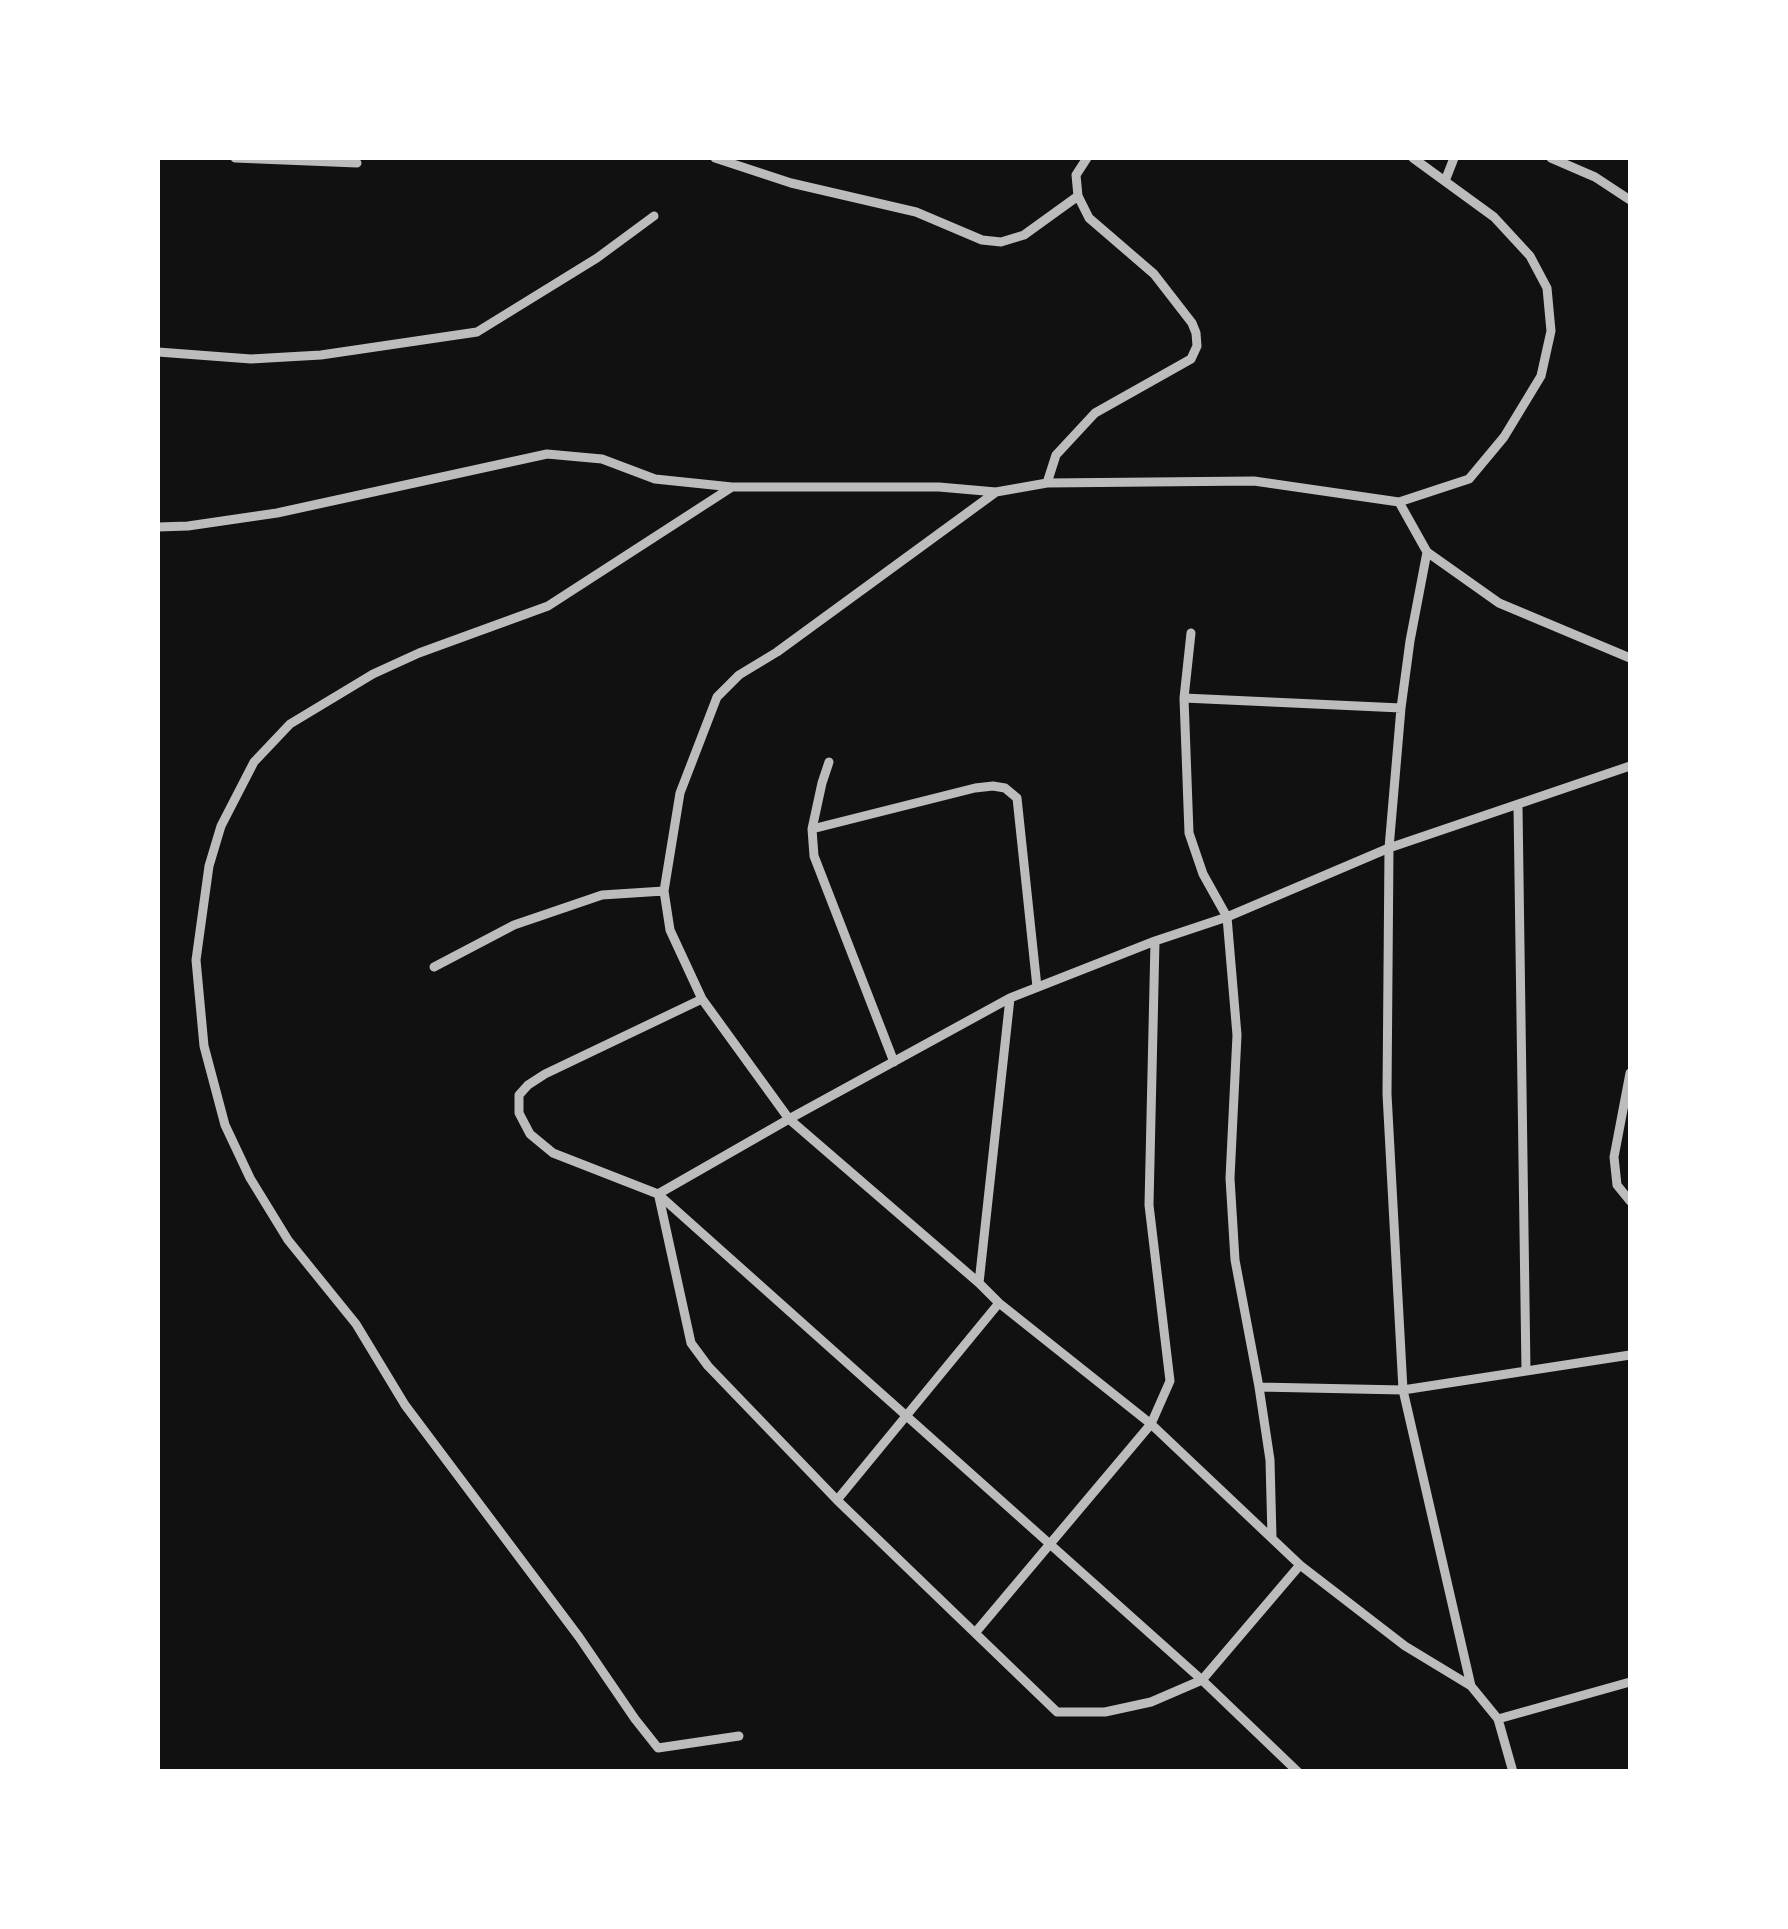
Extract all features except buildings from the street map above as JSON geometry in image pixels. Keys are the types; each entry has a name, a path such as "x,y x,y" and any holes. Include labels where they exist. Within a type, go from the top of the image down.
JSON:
{"street":[{"path":"235,158 357,163"},
{"path":"715,158 791,183 916,212 982,240 1001,242 1024,235 1078,196"},
{"path":"1047,484 1056,455 1095,413 1191,359 1198,346 1192,323 1154,274 1089,218 1078,196 1076,175 1086,158"},
{"path":"158,527 277,513 546,454 602,460 655,479 732,487 996,492 1047,484 1254,480 1399,502 1469,479 1504,437 1542,376 1551,331 1547,288 1530,256 1494,217 1413,158"},
{"path":"1445,180 1454,158"},
{"path":"1551,158 1595,176 1630,200"},
{"path":"158,352 250,359 321,355 478,332 597,258 654,216"},
{"path":"732,487 548,606 372,674 290,724 254,762 221,826 208,866 196,960 204,1046 226,1125 250,1178 288,1240 356,1324 405,1404 658,1748 739,1736"},
{"path":"996,492 777,652 739,675 717,697 680,793 664,892 670,930 702,999 788,1119 1000,1304 1151,1424 1300,1565 1405,1646 1471,1686 1498,1719 1513,1772"},
{"path":"1399,502 1426,552 1499,603 1630,658"},
{"path":"1426,552 1401,708 1389,848 1387,1094 1402,1390 1471,1686"},
{"path":"1191,633 1184,698 1189,833 1203,874 1228,917 1237,1035 1230,1178 1235,1260 1270,1460 1272,1538"},
{"path":"1184,698 1401,708"},
{"path":"829,762 812,829 814,856 894,1062"},
{"path":"658,1194 1010,998 1228,917 1389,848 1630,766"},
{"path":"812,829 975,788 1005,788 1017,798 1038,988"},
{"path":"1518,806 1526,1371"},
{"path":"434,967 514,925 602,894 664,892"},
{"path":"975,1633 1151,1424 1170,1381 1149,1205 1155,941"},
{"path":"979,1283 1010,998"},
{"path":"702,999 528,1085 518,1095 519,1112 530,1134 553,1153 658,1194 1202,1680 1298,1772"},
{"path":"1630,1073 1614,1157 1616,1185 1630,1201"},
{"path":"658,1194 691,1343 708,1366 837,1500 1057,1712 1105,1712 1151,1702 1202,1680 1300,1565"},
{"path":"837,1500 1000,1304"},
{"path":"1260,1387 1402,1390 1630,1354"},
{"path":"1498,1719 1630,1682"}]}
